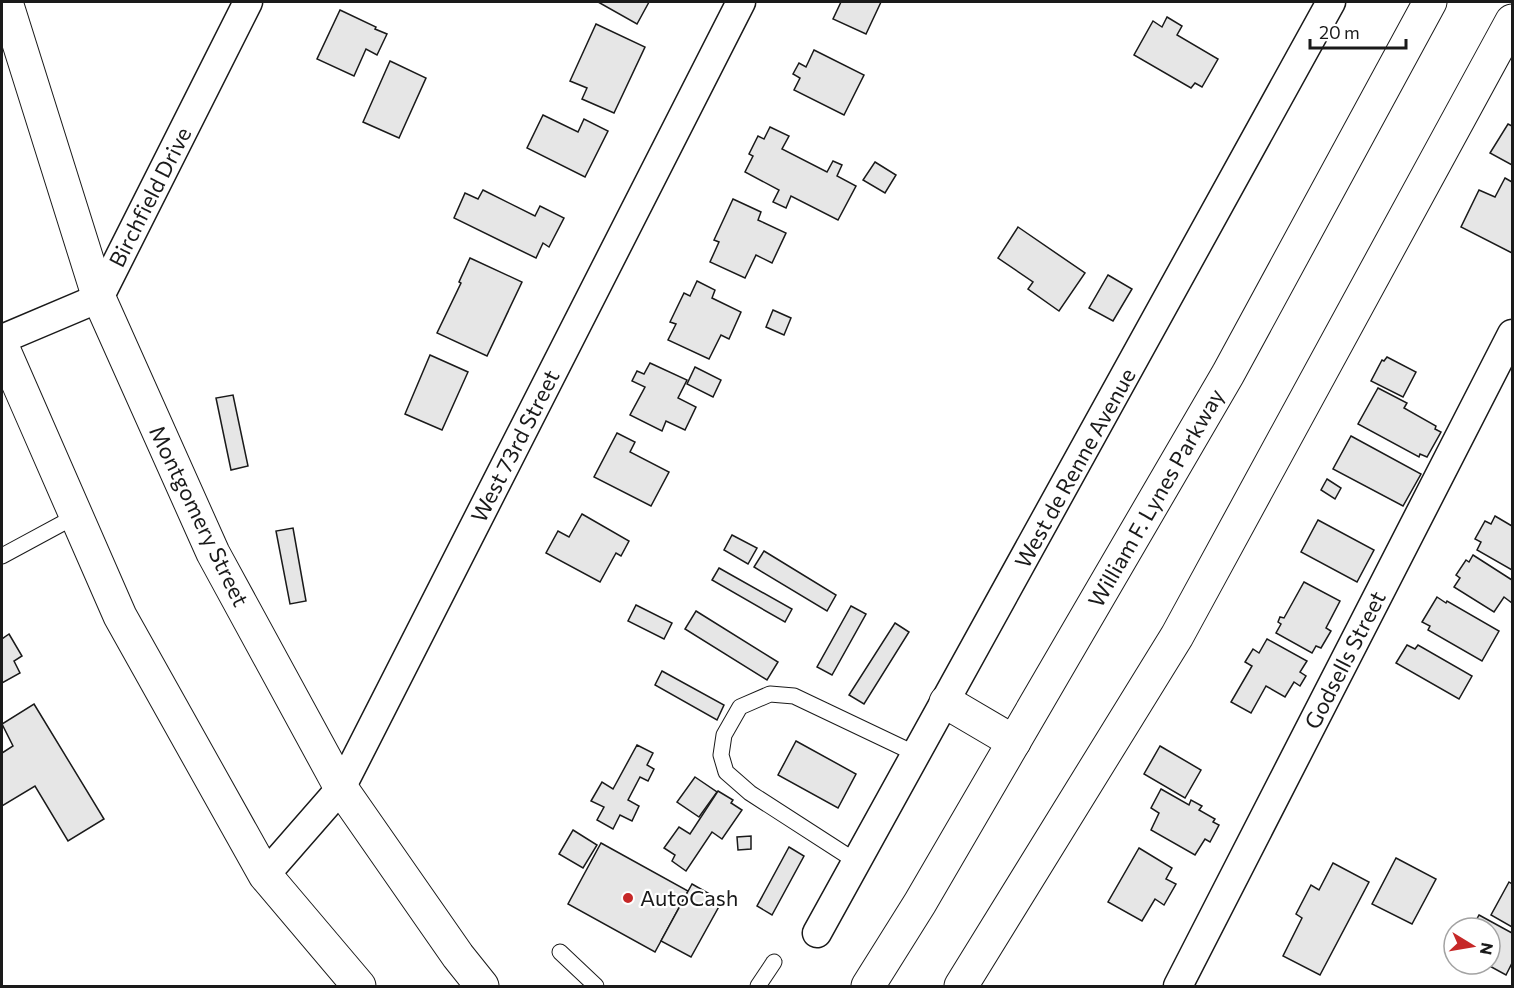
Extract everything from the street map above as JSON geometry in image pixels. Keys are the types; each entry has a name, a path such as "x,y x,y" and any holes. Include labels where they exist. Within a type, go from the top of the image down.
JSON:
{"main road":[{"name":"Montgomery Street","path":"6,2 99,298 213,553 340,788 482,987"},
{"name":"William F. Lynes Parkway","path":"868,987 926,892 1228,374 1430,2"},
{"path":"961,987 1177,636 1512,21"},
{"path":"2,346 120,616 265,875 359,987"},
{"path":"946,702 1014,742"}],"street":[{"name":"Birchfield Drive","path":"99,298 248,2"},
{"name":"West 73rd Street","path":"265,875 340,788 741,2"},
{"name":"West de Renne Avenue","path":"817,933 1331,2"},
{"path":"2,339 99,298"},
{"name":"Godsells Street","path":"1178,987 1512,334"}],"lane":[{"path":"2,556 76,516"},
{"path":"857,862 750,793 726,772 721,755 724,735 740,707 770,694 794,696 916,754"},
{"path":"560,952 596,987"},
{"path":"758,987 774,962"}],"building":[{"path":"598,2 649,2 637,24"},
{"path":"841,2 881,2 866,34 833,19"},
{"path":"340,10 387,34 377,55 366,49 354,76 317,59"},
{"path":"1167,17 1182,26 1177,35 1218,59 1202,87 1195,83 1191,88 1134,55 1153,21 1162,27"},
{"path":"596,24 645,47 614,113 582,99 587,88 570,81"},
{"path":"814,50 864,75 844,115 794,90 800,78 793,74 799,63 806,67"},
{"path":"390,61 426,78 399,138 363,122"},
{"path":"543,115 578,132 584,119 608,131 585,177 527,148"},
{"path":"1508,124 1512,126 1512,165 1490,153"},
{"path":"770,127 789,136 782,149 827,172 833,161 842,165 837,176 856,186 838,220 791,196 786,208 773,202 779,190 745,172 753,156 749,154 758,136 764,139"},
{"path":"875,162 896,175 885,193 863,180"},
{"path":"1505,178 1512,182 1512,253 1461,227 1479,190 1495,197"},
{"path":"483,190 535,216 540,206 564,218 549,247 543,243 536,258 454,218 465,193 478,199"},
{"path":"733,199 761,212 758,220 786,233 772,263 756,255 745,278 710,262 719,242 714,240"},
{"path":"1018,227 1085,273 1059,311 1028,289 1033,282 998,258"},
{"path":"470,258 522,282 487,356 437,333 461,283 459,282"},
{"path":"1108,275 1132,289 1113,321 1089,308"},
{"path":"697,281 715,290 712,298 741,312 729,339 721,335 709,359 668,340 676,324 670,322 684,293 690,296"},
{"path":"773,310 791,318 784,335 766,327"},
{"path":"430,355 468,372 442,430 405,414"},
{"path":"1387,357 1416,372 1403,397 1371,381 1382,360 1384,361"},
{"path":"650,363 687,380 678,398 696,407 685,430 666,421 662,431 630,415 645,387 632,381 637,371 644,374"},
{"path":"695,367 721,380 713,397 687,384"},
{"path":"1378,388 1407,403 1404,408 1436,426 1435,429 1441,432 1427,457 1420,454 1419,457 1358,424"},
{"path":"233,395 248,466 231,470 216,398"},
{"path":"617,433 635,442 630,452 669,472 651,506 594,477"},
{"path":"1351,436 1421,474 1403,506 1333,469"},
{"path":"1327,479 1341,488 1335,499 1321,490"},
{"path":"582,514 629,541 621,556 616,553 600,582 546,553 558,531 569,537"},
{"path":"1495,516 1512,526 1512,570 1477,550 1481,542 1475,539 1485,521 1491,524"},
{"path":"1318,520 1374,550 1357,582 1301,552"},
{"path":"293,528 306,601 290,604 276,531"},
{"path":"732,535 757,548 748,564 724,550"},
{"path":"764,551 836,595 827,611 754,567"},
{"path":"1473,555 1512,580 1512,603 1504,597 1494,612 1454,587 1460,578 1456,575 1466,560 1469,562"},
{"path":"719,568 792,609 785,622 712,580"},
{"path":"1304,582 1340,601 1326,628 1331,631 1321,648 1316,646 1312,653 1276,633 1281,624 1278,622 1280,617 1284,618"},
{"path":"1437,597 1499,631 1482,661 1428,630 1430,626 1422,622"},
{"path":"636,605 672,623 664,639 628,621"},
{"path":"851,606 866,614 832,675 817,667"},
{"path":"696,611 778,662 767,680 685,629"},
{"path":"895,623 909,632 864,704 849,695"},
{"path":"9,634 22,656 14,661 20,673 2,683 2,639"},
{"path":"1267,639 1307,661 1300,672 1306,676 1300,686 1294,682 1285,697 1266,686 1251,713 1231,702 1252,666 1245,662 1253,649 1259,653"},
{"path":"1407,645 1415,649 1418,645 1472,676 1459,699 1396,663"},
{"path":"662,671 724,705 717,720 655,685"},
{"path":"34,704 104,819 68,841 35,786 2,806 2,753 13,746 2,724"},
{"path":"796,741 856,774 838,808 778,775"},
{"path":"637,745 653,753 647,765 654,769 648,781 640,777 628,800 639,806 632,821 620,815 613,829 597,820 604,807 591,801 602,782 613,789"},
{"path":"1160,746 1201,770 1185,798 1144,774"},
{"path":"695,777 717,792 699,817 677,802"},
{"path":"1161,789 1189,805 1191,800 1202,806 1199,810 1215,819 1213,822 1219,825 1210,842 1205,839 1195,855 1151,830 1159,813 1151,808"},
{"path":"718,791 733,800 731,803 742,810 722,839 712,832 686,871 672,861 675,855 664,848 679,827 690,834"},
{"path":"573,830 597,845 583,868 559,854"},
{"path":"751,836 751,849 738,850 737,837"},
{"name":"AutoCash","path":"601,843 688,891 655,952 568,904"},
{"path":"789,847 804,856 772,915 757,906"},
{"path":"1139,848 1172,868 1166,879 1176,884 1164,905 1155,899 1142,921 1108,902"},
{"path":"1396,858 1436,879 1412,924 1372,904"},
{"path":"1333,863 1369,882 1320,975 1283,956 1302,918 1296,914 1311,885 1319,890"},
{"path":"1509,882 1512,884 1512,927 1502,921 1502,916 1491,915"},
{"path":"692,884 722,901 691,957 661,941"},
{"path":"1502,928 1512,933 1512,963 1506,975 1502,973"}],"place":[{"name":"AutoCash","path":"628,898"}]}
